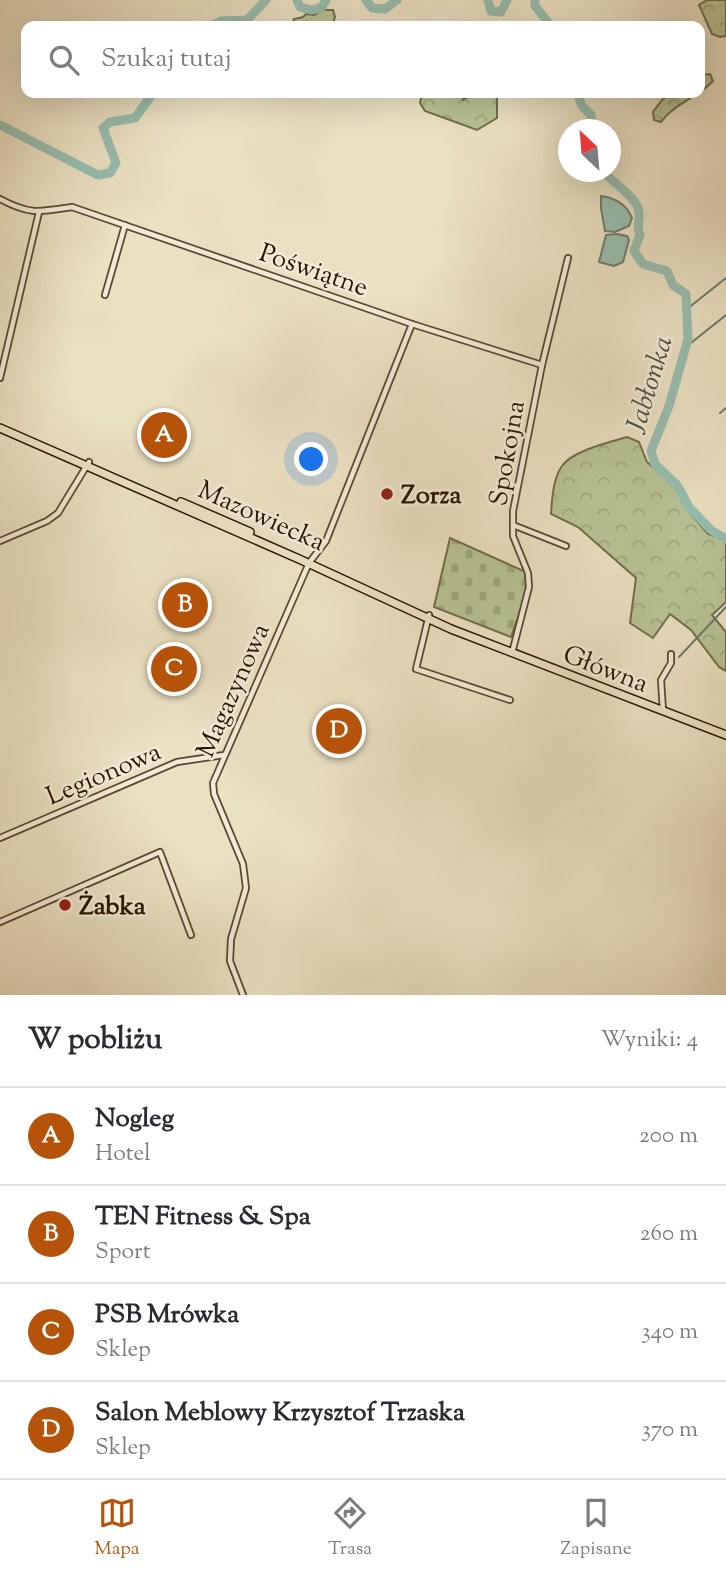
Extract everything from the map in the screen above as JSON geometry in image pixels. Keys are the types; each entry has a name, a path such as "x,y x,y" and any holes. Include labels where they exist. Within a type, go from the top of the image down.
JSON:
{"main road":[{"name":"Mazowiecka","path":"0,426 311,562 428,617"},
{"name":"Główna","path":"428,617 512,654 726,735"}],"street":[{"name":"Poświątne","path":"0,198 22,210 39,212 72,207 412,324 542,365"},
{"path":"0,378 39,212"},
{"path":"105,295 125,225"},
{"name":"Spokojna","path":"512,654 529,587 528,573 520,559 513,536 513,511 542,365 568,258"},
{"name":"Magazynowa","path":"243,995 230,961 230,939 246,888 243,864 213,788 224,755 311,562 329,534 412,324"},
{"path":"0,541 52,519 74,490 88,464"},
{"path":"513,525 566,546"},
{"path":"428,617 416,669 510,699"},
{"path":"663,712 661,680 671,663 671,654"},
{"name":"Legionowa","path":"0,838 177,762 224,755"},
{"path":"0,922 160,852 191,935"}],"green space":[{"path":"707,0 726,0 726,36 712,34 699,5"},
{"path":"323,10 333,10 335,17 334,21 293,21 306,14 314,15"},
{"path":"705,74 710,74 713,81 705,88"},
{"path":"421,98 497,98 497,118 477,130 425,111 420,103"},
{"path":"691,98 661,122 654,120 653,112 662,100"},
{"path":"627,437 639,442 647,462 673,484 690,513 708,534 726,540 726,602 712,615 726,632 726,671 719,667 691,630 670,614 653,638 630,623 636,578 578,527 551,514 554,489 562,466 574,456"},
{"path":"450,538 528,573 529,587 511,637 434,607"}],"shaded area":[{"path":"601,196 616,200 627,209 632,218 629,226 615,232 605,231"},
{"path":"606,235 627,236 629,240 623,262 614,266 599,262"}],"waterway":[{"name":"Jabłonka","path":"221,21 247,20 266,0"},
{"name":"Jabłonka","path":"297,0 300,7 311,10 321,8 326,0"},
{"name":"Jabłonka","path":"366,0 372,8 385,9 397,0"},
{"name":"Jabłonka","path":"488,0 491,11 501,12 507,0"},
{"name":"Jabłonka","path":"535,0 535,6 547,21"},
{"name":"Jabłonka","path":"0,125 98,175 110,173 116,163 103,128 110,122 135,118 149,98"},
{"name":"Jabłonka","path":"579,98 591,119"},
{"name":"Jabłonka","path":"615,182 633,199 638,208 640,235 634,251 643,264 667,271 673,285 686,294 688,339 669,406 651,451 655,464 677,485 689,507 711,530 726,539"},
{"path":"687,309 726,278"},
{"path":"686,347 726,315"},
{"path":"720,413 726,408"},
{"path":"679,657 726,607"}],"place":[{"name":"Nogleg","path":"164,435"},
{"name":"Zorza","path":"387,494"},
{"name":"TEN Fitness & Spa","path":"185,605"},
{"name":"PSB Mrówka","path":"174,669"},
{"name":"Salon Meblowy Krzysztof Trzaska","path":"339,731"},
{"name":"Żabka","path":"65,905"}]}
